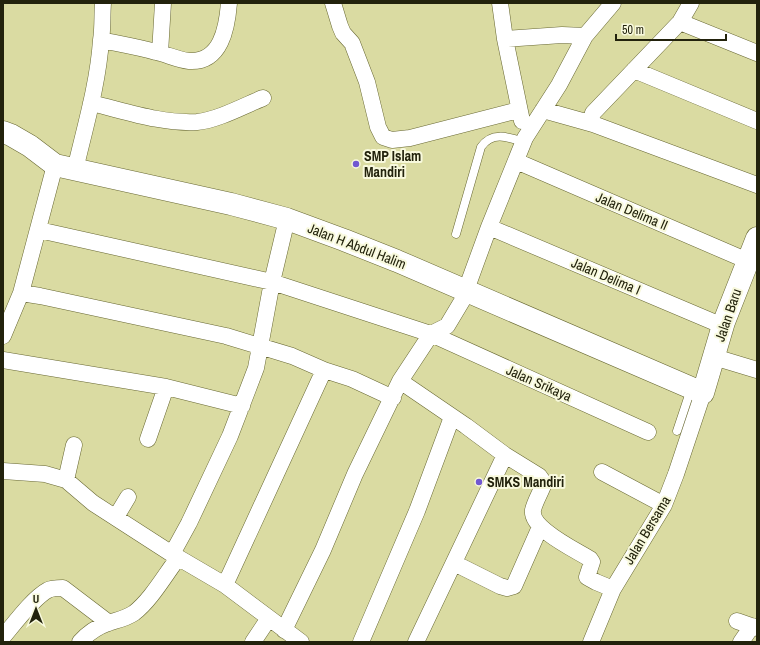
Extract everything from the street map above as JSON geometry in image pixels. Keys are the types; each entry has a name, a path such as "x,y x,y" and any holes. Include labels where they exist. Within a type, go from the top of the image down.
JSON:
{"street":[{"path":"3,336 21,293 39,230 91,103 102,40 103,3"},
{"path":"160,53 163,3"},
{"path":"102,40 135,46 187,61 198,61 210,56 221,43 228,22 229,3"},
{"path":"333,3 340,26 352,42 367,82 378,127 383,137 392,140 410,138 519,110"},
{"path":"500,3 505,39 524,140"},
{"path":"284,630 323,550 354,474 393,398 400,381 431,334 447,326 462,301 489,227 524,140 559,84 585,36 612,3"},
{"path":"593,124 591,119 593,113 680,22 691,3"},
{"path":"680,22 757,53"},
{"path":"505,39 562,35 585,36"},
{"path":"634,70 757,121"},
{"path":"91,103 173,121 198,122 215,118 263,98"},
{"path":"543,110 593,124 757,185"},
{"name":"Jalan H Abdul Halim","path":"3,132 30,146 65,168 231,204 287,219 344,240 697,390"},
{"name":"Jalan Delima II","path":"516,161 748,261"},
{"path":"80,642 86,634 109,622 120,620 132,614 143,605 175,556 227,442 256,368 272,282 287,219"},
{"name":"Jalan Delima I","path":"489,227 723,326"},
{"name":"Jalan Srikaya","path":"39,230 272,282 431,334 648,432"},
{"name":"Jalan Baru","path":"697,390 714,357 723,326 757,238"},
{"path":"21,293 189,327 226,336 292,356 324,370 352,379 393,398"},
{"path":"714,357 757,370"},
{"path":"3,360 166,387 242,406"},
{"path":"225,585 324,370"},
{"path":"400,381 505,455 539,476 544,483 533,510 534,520 540,527 560,541 590,558 592,562 587,577 613,589"},
{"path":"148,439 166,387"},
{"name":"Jalan Bersama","path":"591,642 613,589 664,505 676,474 697,390"},
{"path":"361,642 417,511 452,417"},
{"path":"66,480 74,446"},
{"path":"416,642 505,455"},
{"path":"3,471 45,474 66,480 93,503 175,556 225,585 301,642"},
{"path":"602,472 664,505"},
{"path":"116,517 128,498"},
{"path":"454,563 500,586 507,588 514,586 540,527"},
{"path":"3,637 38,598 48,590 56,588 63,588 109,622"},
{"path":"253,642 269,618"},
{"path":"736,621 755,627 741,642"}],"lane":[{"path":"456,234 481,147 486,140 498,136 524,140"},
{"path":"677,431 697,390"}],"place":[{"name":"SMP Islam Mandiri","path":"356,164"},
{"name":"SMKS Mandiri","path":"479,482"}]}
